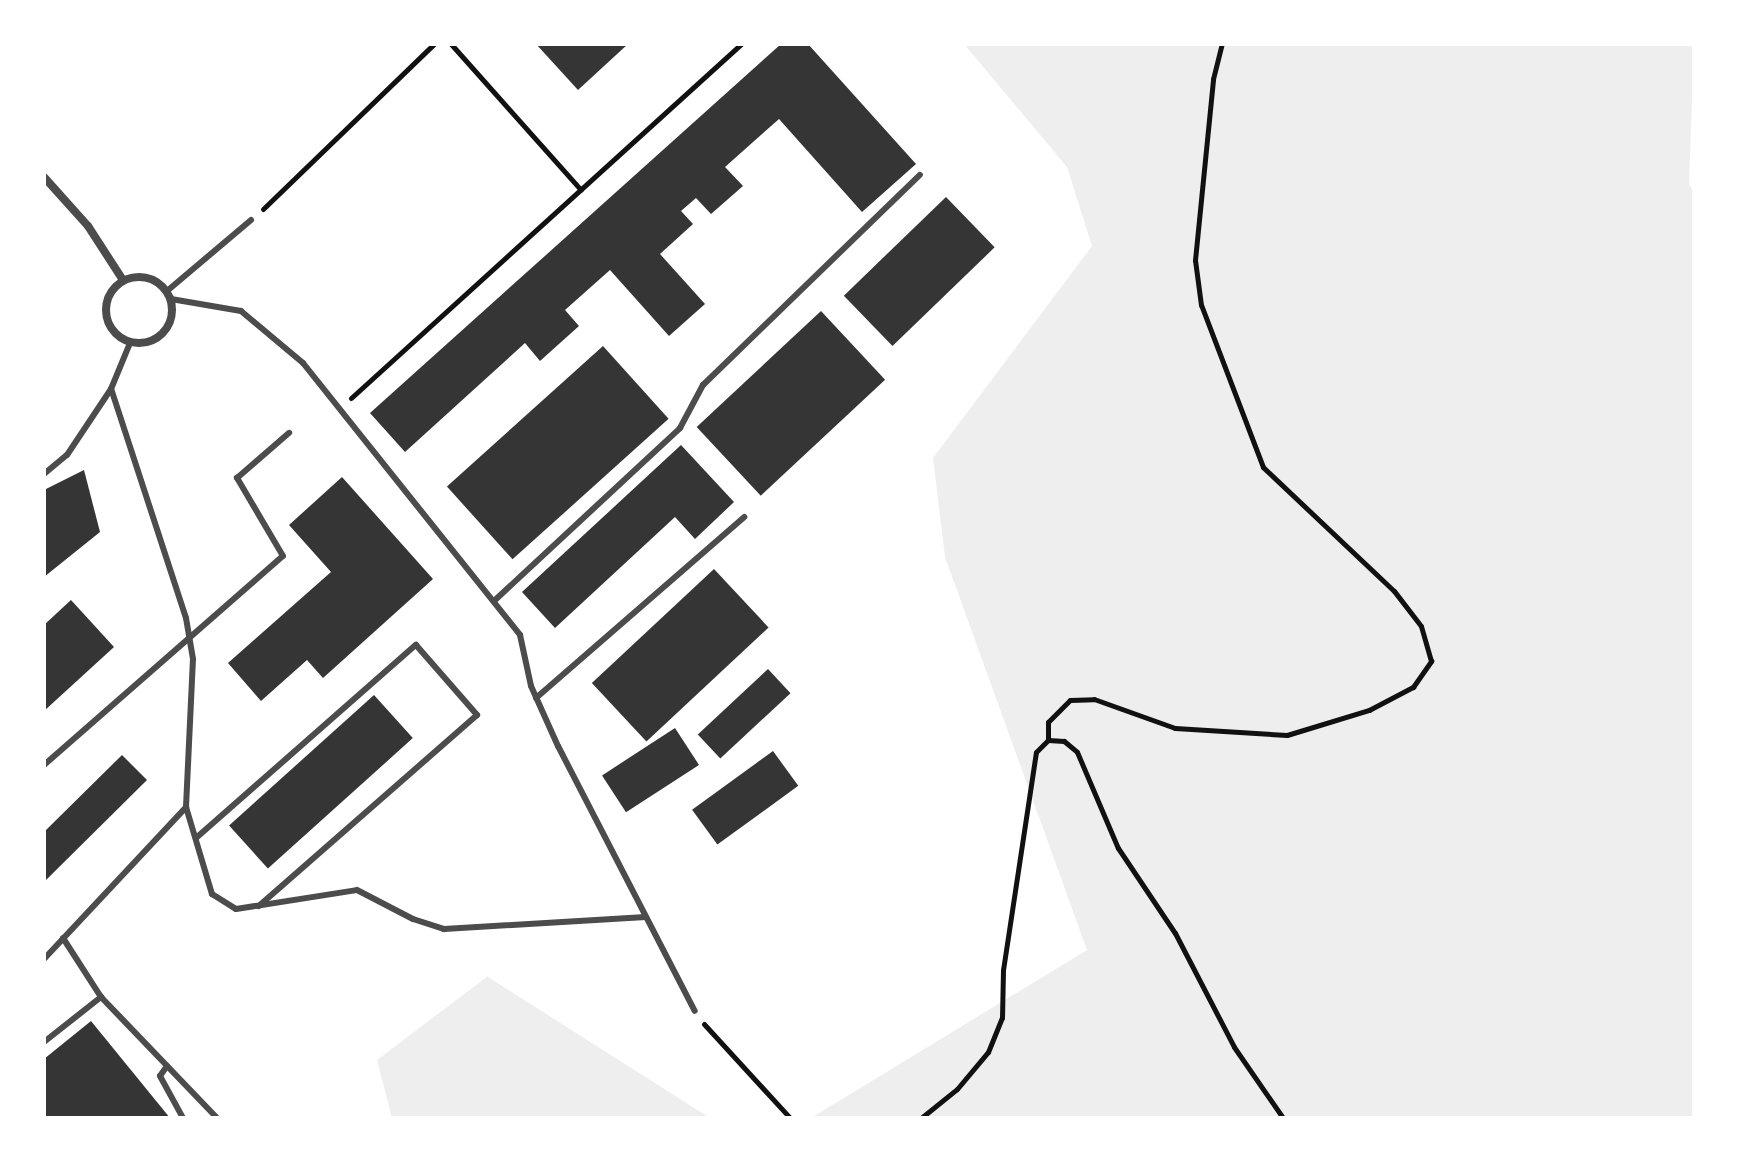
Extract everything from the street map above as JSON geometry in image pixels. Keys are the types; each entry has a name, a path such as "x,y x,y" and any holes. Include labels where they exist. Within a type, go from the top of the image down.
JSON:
{"street":[{"path":"44,177 88,226 123,280"},
{"path":"142,276 169,295 170,322 163,334 151,342 130,343 109,325 106,309 109,295 123,280 142,276"}],"lane":[{"path":"494,601 680,428 703,385 920,175"},
{"path":"169,295 251,220"},
{"path":"169,295 241,311 303,363 520,635 536,698 695,1011"},
{"path":"44,474 67,455 111,389 130,343"},
{"path":"111,389 190,641 186,807 212,894 236,909 357,890 413,919 444,929 646,917"},
{"path":"44,765 190,641 283,556 237,478 289,433"},
{"path":"536,698 744,517"},
{"path":"196,838 416,645 477,715 259,906"},
{"path":"44,959 186,807"},
{"path":"63,938 101,997 217,1118"},
{"path":"44,1042 101,997"},
{"path":"167,1066 160,1076 183,1118"}],"path":[{"path":"251,220 434,44"},
{"path":"451,44 581,190"},
{"path":"341,408 741,44"},
{"path":"921,1118 957,1089 988,1052 1002,1018 1003,970 1036,752 1048,740 1048,722 1070,700 1094,699 1175,728 1287,735 1369,710 1413,687 1431,661 1421,626 1394,591 1263,467 1201,305 1195,260 1213,79 1222,44"},
{"path":"1048,740 1064,741 1077,752 1118,848 1175,933 1234,1047 1283,1118"},
{"path":"695,1011 790,1118"}],"shaded area":[{"path":"964,44 1694,44 1689,184 1694,193 1694,1118 811,1118 1087,950 945,557 933,458 1092,246 1067,167"},
{"path":"488,976 710,1118 392,1118 377,1060"}],"building":[{"path":"536,44 628,44 578,90"},
{"path":"781,44 808,44 916,164 862,212 779,119 725,167 743,186 711,214 696,198 681,211 693,224 660,254 705,304 669,336 610,270 565,310 579,326 540,361 525,343 405,452 370,413"},
{"path":"946,197 995,247 892,346 844,296"},
{"path":"821,311 885,380 761,496 697,427"},
{"path":"603,346 669,419 513,559 447,487"},
{"path":"681,445 734,502 695,539 675,517 555,628 522,592"},
{"path":"84,470 100,532 44,577 44,490"},
{"path":"342,477 433,579 323,678 307,660 261,701 228,663 331,572 289,525"},
{"path":"714,569 769,628 646,741 592,683"},
{"path":"71,600 114,647 44,711 44,625"},
{"path":"768,669 791,693 720,759 698,734"},
{"path":"374,695 413,738 268,869 229,825"},
{"path":"675,728 699,765 626,812 602,775"},
{"path":"773,751 798,786 717,845 692,810"},
{"path":"122,755 147,780 44,882 44,832"},
{"path":"91,1021 170,1118 44,1118 44,1059"}]}
